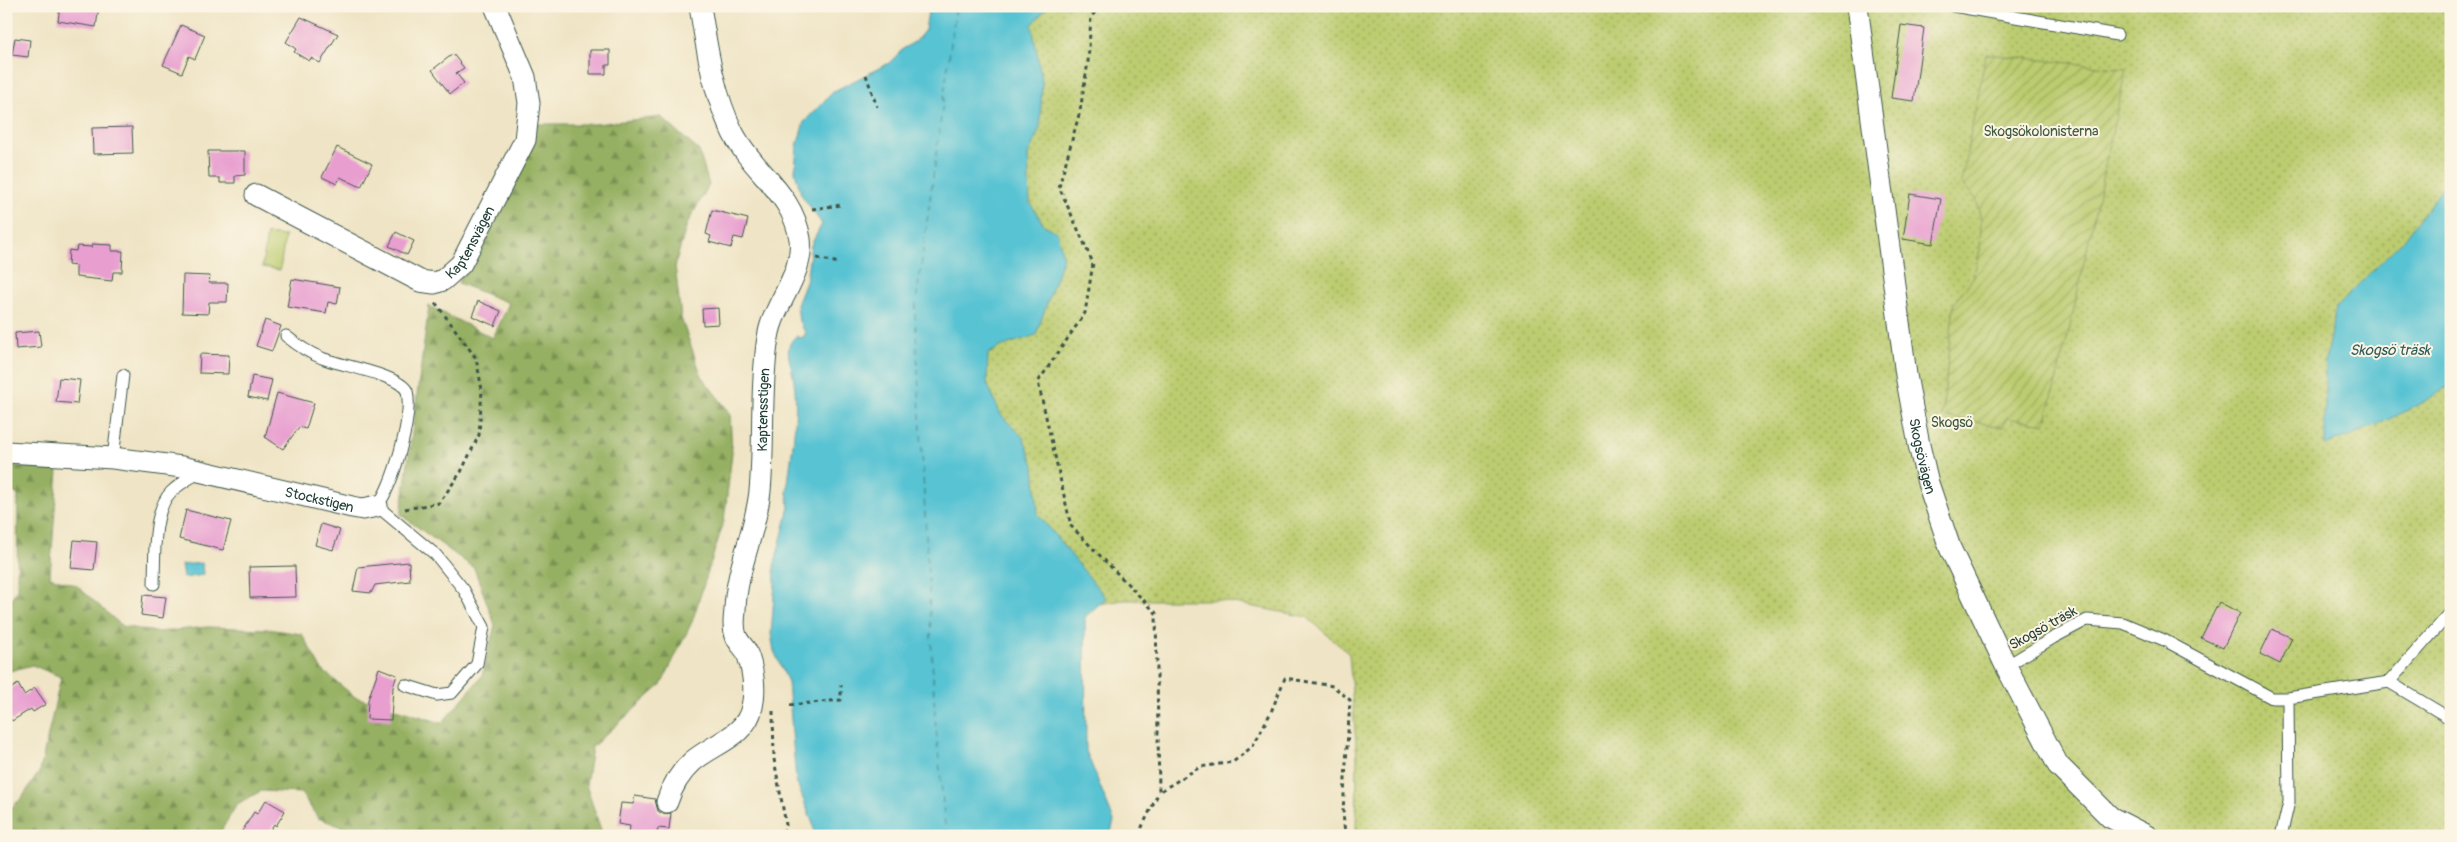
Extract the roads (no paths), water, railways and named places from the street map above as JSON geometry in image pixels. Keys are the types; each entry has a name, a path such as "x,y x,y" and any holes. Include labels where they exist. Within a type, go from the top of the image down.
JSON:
{"street":[{"name":"Kaptensvägen","path":"256,195 420,281 434,283 443,280 461,264 526,140 529,103 525,77 495,6"},
{"name":"Kaptensstigen","path":"667,802 681,773 693,761 739,730 752,708 754,681 746,651 737,639 734,630 735,607 741,567 760,492 766,349 771,324 795,272 800,241 794,215 788,203 744,152 733,132 710,69 700,6"},
{"name":"Skogsövägen","path":"1857,6 1905,365 1918,445 1928,483 1950,548 2006,666 2058,765 2110,817 2147,836"},
{"name":"Stockstigen","path":"6,452 113,458 200,471 362,509 377,506"}],"lane":[{"path":"1953,6 2117,35"},
{"path":"286,336 320,358 390,379 405,387 408,396 397,462 386,492 377,506 436,555 464,590 484,627 478,664 452,693 437,695 405,685"},
{"path":"113,458 123,375"},
{"path":"154,584 157,529 162,507 170,493 200,471"},
{"path":"2451,612 2389,682 2451,719"},
{"name":"Skogsö träsk","path":"2006,666 2052,638 2087,620 2123,623 2164,640 2272,698 2288,698 2389,682"},
{"path":"2281,836 2288,802 2288,698"}],"water":[{"path":"929,6 1048,6 1032,25 1042,80 1040,128 1028,155 1030,203 1044,225 1057,232 1063,257 1036,335 1000,347 988,354 987,383 1001,415 1023,437 1034,465 1038,514 1106,598 1085,617 1086,751 1114,821 1110,836 814,836 813,824 796,781 788,682 774,651 771,634 775,583 774,566 789,506 787,492 796,404 789,349 792,340 796,336 801,338 806,334 799,321 797,305 806,282 811,245 822,224 801,194 795,171 797,146 804,122 834,91 889,63 904,48 916,41 925,30"},
{"name":"Skogsö träsk","path":"2451,176 2451,385 2390,419 2325,445 2325,361 2336,307 2406,237"},
{"path":"202,563 203,575 183,578 181,565"}],"park label":[{"name":"Skogsökolonisterna","path":"2041,131"},
{"name":"Skogsö","path":"1952,422"}]}
